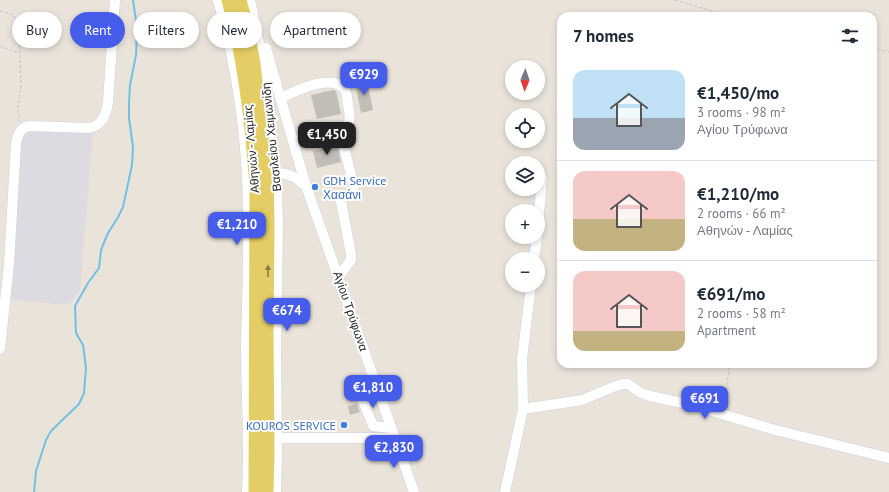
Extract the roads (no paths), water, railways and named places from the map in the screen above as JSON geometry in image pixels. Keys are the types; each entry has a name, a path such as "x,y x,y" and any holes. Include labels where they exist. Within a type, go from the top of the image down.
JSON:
{"main road":[{"name":"Αθηνών - Λαμίας","path":"228,0 236,30 252,144 255,178 256,222 254,361 257,451 256,492"},
{"name":"Αθηνών - Λαμίας","path":"240,0 247,26 254,64 267,173 267,492"}],"street":[{"path":"0,349 9,264 16,143 22,129 28,126 89,128 95,127 105,117 108,102 115,0"},
{"path":"218,0 227,31 236,84 247,180 247,492"},
{"name":"Βασιλείου Χειμωνίδη","path":"250,0 253,12"},
{"name":"Αγίου Τρύφωνα","path":"262,41 264,42 306,186 414,492"},
{"name":"Βασιλείου Χειμωνίδη","path":"260,48 269,107 276,173 278,226 276,492"},
{"path":"280,98 303,87 315,84 338,85 346,92 350,121 346,128 293,141"},
{"path":"339,276 348,265 351,254 341,202 342,198 352,193 354,186 344,144"},
{"path":"276,173 294,176 306,186"},
{"path":"505,492 523,409 522,359 530,292"},
{"path":"375,382 362,398 373,426 391,428"},
{"path":"523,409 582,400 623,384 628,384 641,393 721,413 782,432 889,458"},
{"path":"277,438 394,438"}],"waterway":[{"path":"34,492 36,471 46,440 51,431 79,404 84,393 86,368 83,345 76,333 75,306 88,283 99,268 101,250 108,233 123,207 132,165 133,147 129,118 129,103 130,85 136,55 137,27 133,0"}],"place":[{"name":"GDH Service Χασάνι","path":"315,187"},
{"name":"KOUROS SERVICE","path":"344,425"}]}
